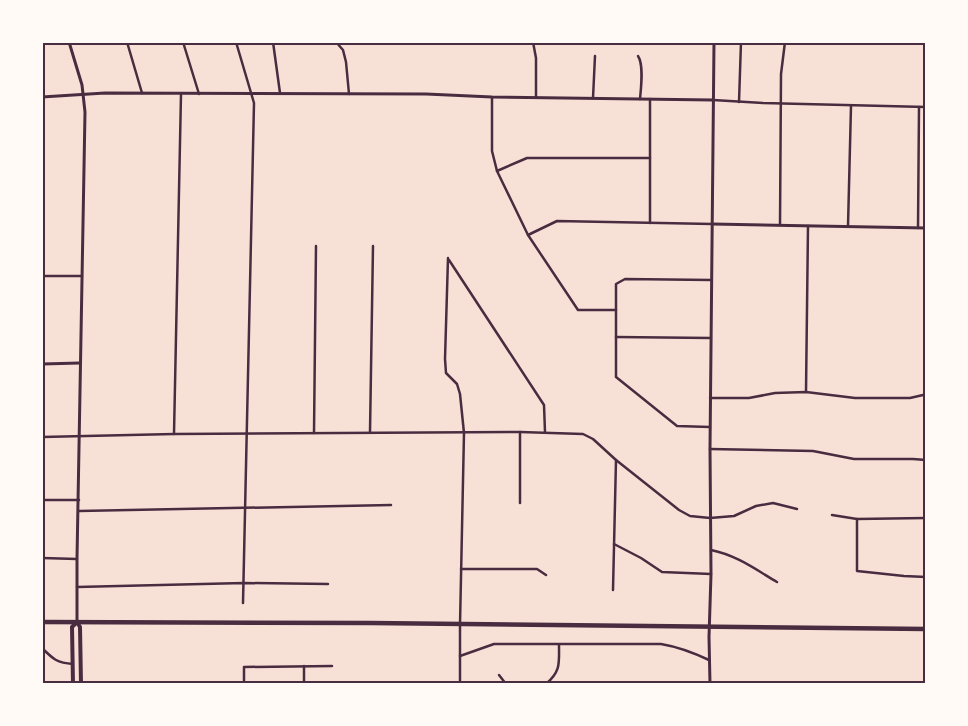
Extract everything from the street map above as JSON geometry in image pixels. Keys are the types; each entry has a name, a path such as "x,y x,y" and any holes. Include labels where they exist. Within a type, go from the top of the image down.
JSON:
{"highway":[{"path":"42,622 371,623 926,629"}],"main road":[{"path":"73,684 72,626 77,622 80,626 81,684"}],"street":[{"path":"69,42 84,94 85,112 77,622"},
{"path":"127,42 142,93"},
{"path":"183,42 198,94"},
{"path":"236,42 254,101 244,603"},
{"path":"273,42 280,94"},
{"path":"336,42 343,50 349,94"},
{"path":"533,42 536,58 536,97"},
{"path":"710,684 710,398 714,42"},
{"path":"739,102 741,42"},
{"path":"780,226 782,66 786,42"},
{"path":"593,98 595,56"},
{"path":"638,56 641,64 640,99"},
{"path":"42,97 142,93 428,94 926,107"},
{"path":"174,434 181,94"},
{"path":"492,97 492,151 497,171 528,235 578,310 616,310"},
{"path":"650,99 650,223"},
{"path":"848,226 851,106"},
{"path":"918,228 919,107"},
{"path":"497,171 527,158 650,158"},
{"path":"528,235 557,221 926,228"},
{"path":"806,392 808,226"},
{"path":"314,433 316,246"},
{"path":"370,433 373,246"},
{"path":"460,684 464,432 460,394 457,384 446,373 448,258 544,405 546,432"},
{"path":"42,276 82,276"},
{"path":"710,427 677,426 616,377 616,284 624,279 711,280"},
{"path":"616,337 711,338"},
{"path":"42,364 80,363"},
{"path":"710,398 749,398 775,393 806,392 855,398 910,398 926,396"},
{"path":"42,437 464,432 584,434 593,439 616,460 679,510 690,516 710,518 734,516 756,506 773,503 797,509"},
{"path":"520,432 520,503"},
{"path":"710,449 813,451 854,459 926,460"},
{"path":"613,590 616,460"},
{"path":"42,500 79,500"},
{"path":"78,511 391,504"},
{"path":"832,515 857,519 926,518"},
{"path":"857,519 857,571 926,577"},
{"path":"614,544 662,572 711,574"},
{"path":"711,550 743,561 777,582"},
{"path":"42,558 77,559"},
{"path":"461,569 537,569 546,575"},
{"path":"77,587 244,583 328,584"},
{"path":"460,656 494,644 661,644 676,646 709,660"},
{"path":"546,684 554,677 558,670 559,644"},
{"path":"42,648 57,661 73,664"},
{"path":"304,666 304,684"},
{"path":"244,684 244,667 332,666"},
{"path":"499,675 506,684"}]}
